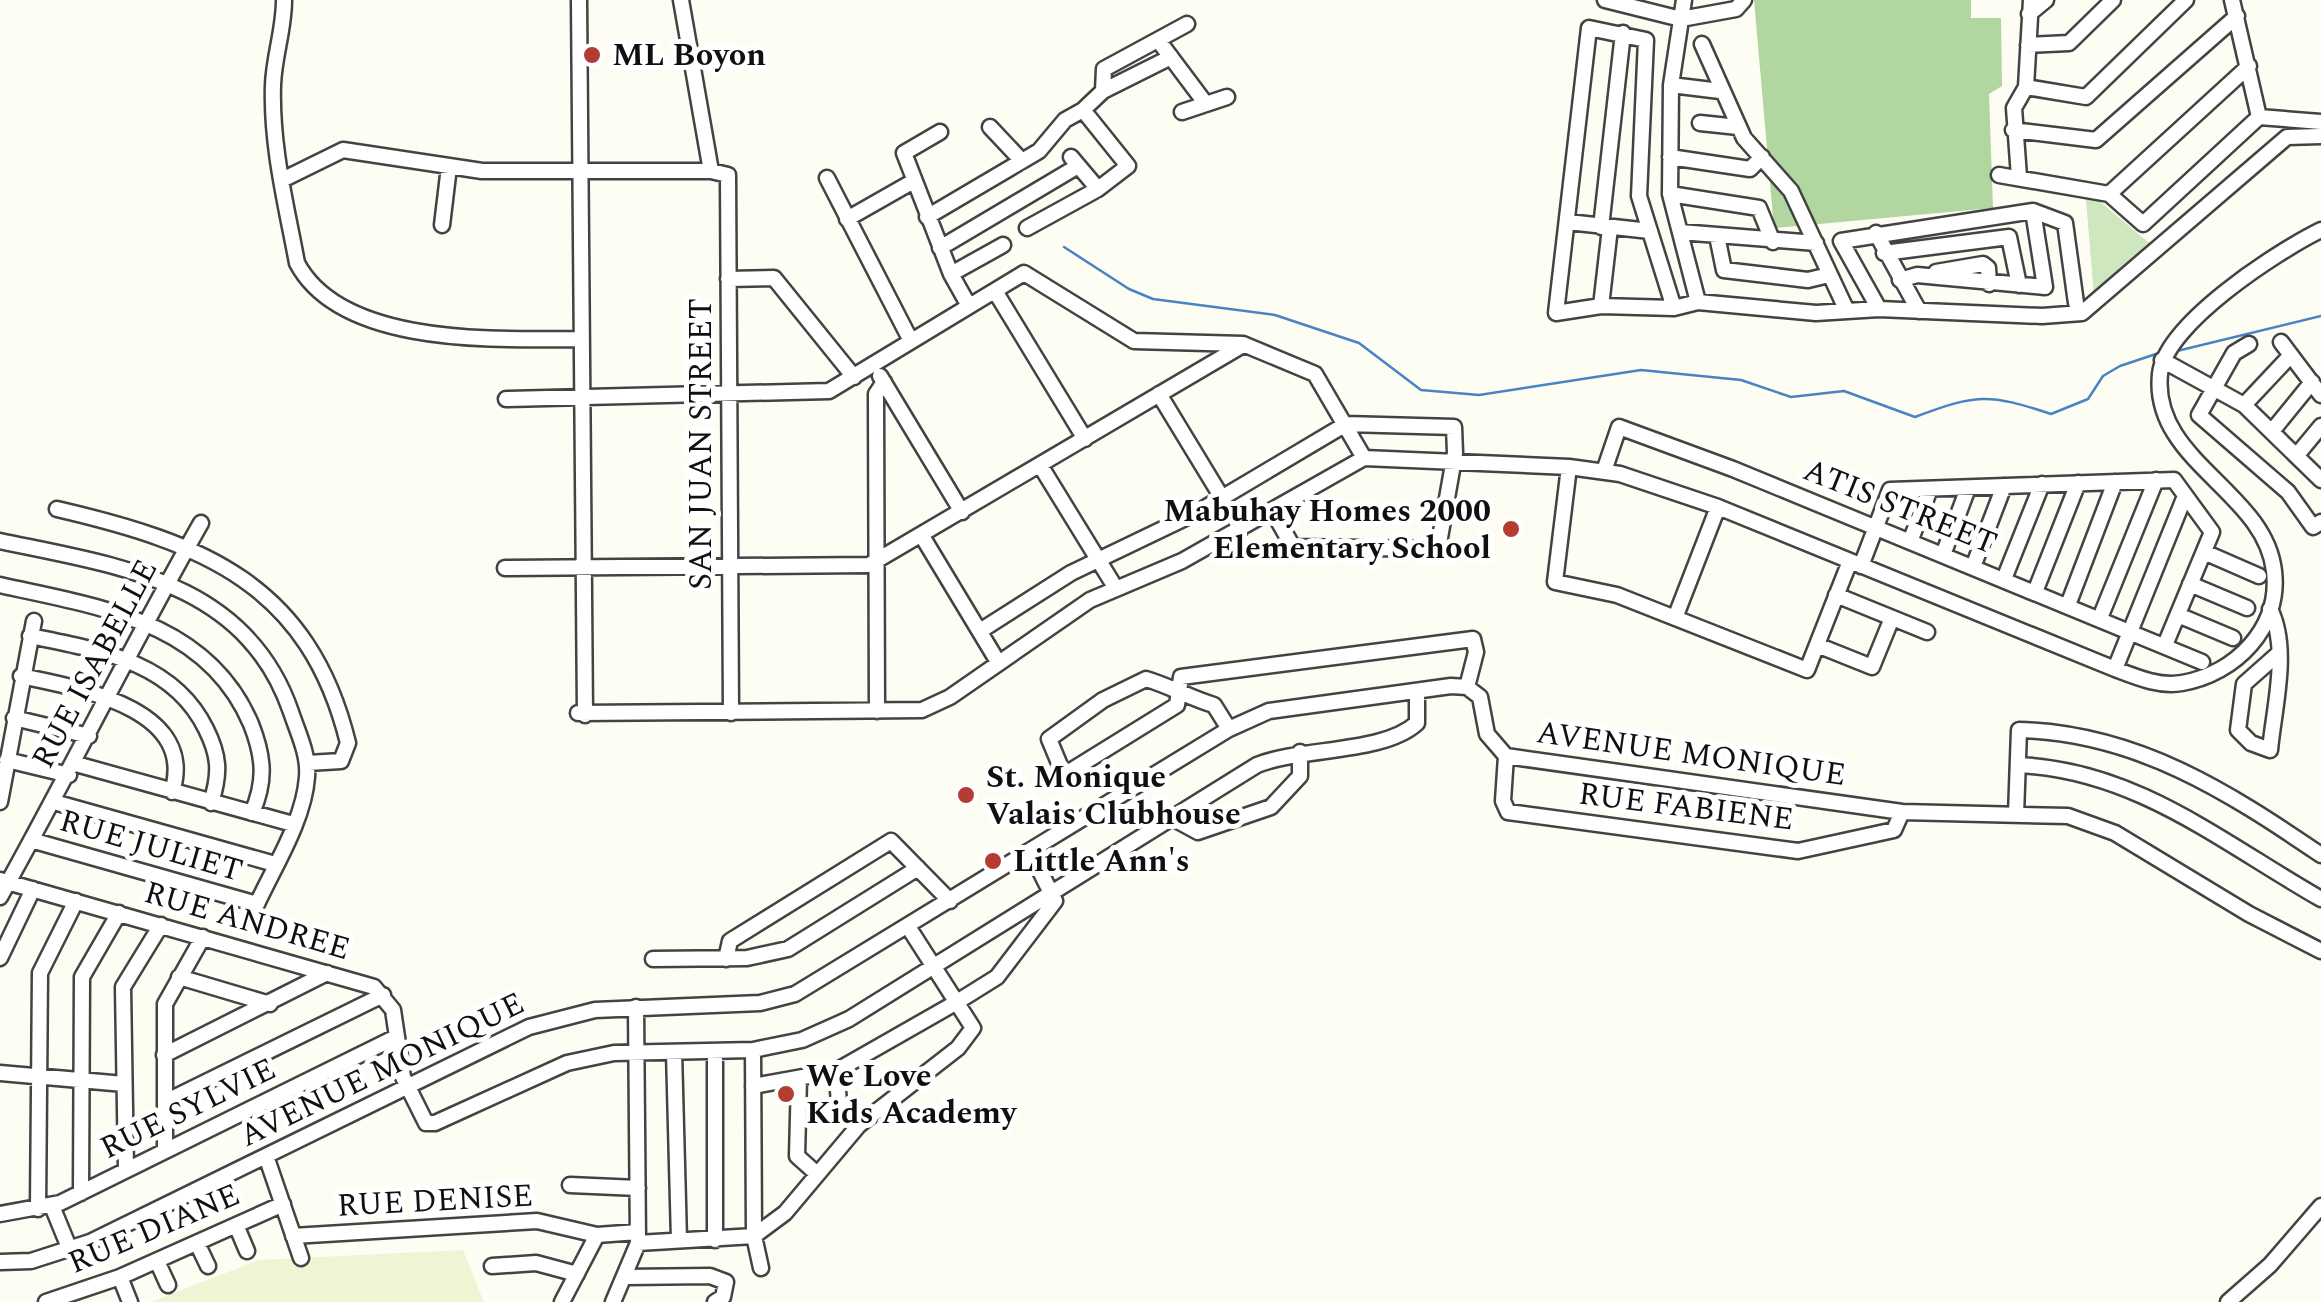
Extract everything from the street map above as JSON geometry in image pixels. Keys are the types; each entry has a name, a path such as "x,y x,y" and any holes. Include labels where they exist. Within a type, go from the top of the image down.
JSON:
{"street":[{"path":"284,0 284,34 273,82 275,148 298,263 306,280 382,325 413,333 582,339"},
{"path":"578,0 582,714 922,710 937,704 1115,587 1182,561 1364,458 1604,470 1718,507 2115,669 2162,683 2210,674 2251,648 2270,609 2274,572 2268,546 2165,424 2159,399 2164,358 2176,340 2266,262 2321,230"},
{"path":"282,180 343,150 500,171 711,171 682,0"},
{"path":"1684,0 1671,85 1670,194 1698,302"},
{"path":"1601,306 1620,32 1614,2 1649,6 1681,19 1736,9 1744,0"},
{"path":"2019,177 2014,108 2026,87 2030,7 2046,0"},
{"path":"2028,45 2069,43 2113,0"},
{"path":"2026,87 2086,97 2186,0"},
{"path":"2232,0 2259,117"},
{"path":"2013,130 2096,140 2237,16"},
{"path":"1104,92 1104,69 1187,24"},
{"path":"1674,308 1640,196 1646,40 1589,28 1556,312 1601,306 1674,308 1698,302 1750,310 2076,308 2287,137 2321,136"},
{"path":"1158,40 1206,104"},
{"path":"1702,44 1738,127 1791,190 1847,311"},
{"path":"927,217 1039,151 1065,120 1104,92 1171,57"},
{"path":"2109,194 2249,66"},
{"path":"1671,85 1720,92"},
{"path":"1182,112 1227,97"},
{"path":"1027,228 1098,189 1128,166 1083,110"},
{"path":"1999,174 2109,194 2143,224 2259,117 2321,122"},
{"path":"1700,123 1738,127"},
{"path":"990,127 1022,161"},
{"path":"940,132 906,150 912,182 969,306"},
{"path":"1670,157 1750,168 1762,157"},
{"path":"940,248 1075,161 1098,189"},
{"path":"442,225 449,166"},
{"name":"SAN JUAN STREET","path":"711,171 728,175 732,713"},
{"path":"827,178 911,341"},
{"path":"847,219 912,182"},
{"path":"1670,194 1759,208 1773,242"},
{"path":"1879,309 1841,241 2033,212 2066,223 2076,308"},
{"path":"1900,280 1917,275 2045,287 2033,212"},
{"path":"1568,222 1650,231"},
{"path":"1680,232 1816,243"},
{"path":"1876,233 1884,254 1919,311"},
{"path":"1717,236 1724,270 1808,280 1830,275"},
{"path":"1884,254 2009,237 2019,285"},
{"path":"951,274 1003,245"},
{"path":"506,399 830,391 1024,272 1134,340 1243,344 1315,374 1364,458"},
{"path":"728,279 774,278 854,377"},
{"path":"995,290 1084,439"},
{"path":"2273,430 2317,389 2281,342"},
{"path":"505,568 876,563 1243,344"},
{"path":"2249,344 2234,353 2199,415 2288,492 2312,527 2321,522"},
{"path":"2244,405 2291,355"},
{"path":"2164,358 2244,405 2321,478"},
{"path":"873,364 962,512"},
{"path":"877,711 876,394 884,382"},
{"path":"1160,394 1240,529"},
{"path":"980,631 1098,560 1222,498 1346,424 1355,421 1454,427 1453,462 1438,549 1293,547 1272,510"},
{"path":"2298,455 2321,426"},
{"name":"ATIS STREET","path":"1604,470 1619,427 2202,662"},
{"path":"1040,465 1115,587"},
{"path":"1569,467 1555,582 1584,585 1807,670 1836,596 1875,527 1890,490 2174,480 2212,532 2165,645"},
{"path":"2100,618 2156,480"},
{"path":"2068,605 2116,482"},
{"path":"2036,592 2078,483"},
{"path":"2004,579 2042,484"},
{"path":"1972,567 2004,486"},
{"path":"1943,555 1968,488"},
{"path":"1910,542 1930,489"},
{"path":"2115,669 2185,496"},
{"path":"1675,618 1718,507"},
{"path":"58,509 143,529 188,546 224,565 274,600 312,651 348,743 341,761 308,763"},
{"name":"RUE ISABELLE","path":"0,897 4,882 73,769 126,659 201,523"},
{"path":"922,536 998,662"},
{"path":"0,541 168,582 214,607 260,652 282,688 308,763 304,797 275,864 54,802"},
{"path":"2204,552 2259,576"},
{"path":"2190,584 2247,608"},
{"path":"0,585 108,609 200,651 241,702 259,745 264,775 252,813"},
{"path":"1836,596 1927,632"},
{"path":"2270,609 2279,627 2278,653 2270,750 2250,743 2238,730 2244,684 2278,653"},
{"path":"2178,614 2234,638"},
{"path":"1817,645 1872,667 1892,618"},
{"path":"0,802 32,628 126,659 167,680 199,715 219,761 220,775 211,802"},
{"path":"1229,729 1214,705 1178,694 1167,685 1146,679 1103,700 1049,739 1064,775 1177,705 1178,694 1180,677 1473,639 1476,652 1468,687"},
{"path":"21,676 108,698 149,719 162,732 176,763 172,792"},
{"name":"AVENUE MONIQUE","path":"0,1262 32,1261 70,1250 529,1028 595,1010 775,1000 818,982 909,928 1229,729 1269,711 1416,691 1468,687 1480,696 1487,734 1506,756 1902,812 2068,816 2115,833 2320,949"},
{"path":"408,1086 426,1124 436,1123 550,1068 592,1057 637,1052 753,1050 802,1040 849,1019 1257,764 1300,752 1368,743 1410,730 1417,724 1416,691"},
{"path":"14,718 89,736"},
{"path":"2016,815 2019,730 2070,731 2129,746 2247,805 2321,856"},
{"path":"1174,819 1198,832 1271,806 1300,776 1300,752"},
{"name":"RUE FABIENE","path":"1506,756 1503,801 1508,812 1798,851 1894,830 1902,812"},
{"path":"7,760 73,769 293,824"},
{"path":"2018,766 2099,776 2152,798 2321,898"},
{"name":"RUE JULIET","path":"31,840 257,904 275,864"},
{"path":"726,959 730,941 891,841 950,902"},
{"path":"753,1086 836,1071 997,977 1053,907 1055,893 1030,853"},
{"path":"653,959 726,959 788,948 918,868"},
{"name":"RUE ANDREE","path":"4,882 374,987 393,1010 408,1086"},
{"path":"0,958 33,889"},
{"path":"70,1250 45,1208 40,972 76,901"},
{"path":"81,1193 82,976 119,913"},
{"path":"126,1170 124,987 161,925"},
{"path":"754,1236 785,1213 859,1125 958,1048 974,1028 909,928"},
{"path":"165,1151 165,1004 203,937"},
{"path":"164,1055 327,973"},
{"path":"179,977 270,1004"},
{"path":"165,1102 383,995"},
{"path":"614,1302 638,1237 636,1007"},
{"name":"RUE SYLVIE","path":"0,1214 45,1208 81,1193 396,1037"},
{"path":"753,1050 754,1236 761,1268"},
{"path":"674,1052 679,1240"},
{"path":"715,1052 716,1240"},
{"path":"836,1071 840,1111 859,1125"},
{"path":"0,1073 124,1084"},
{"path":"799,1078 797,1156 818,1174"},
{"path":"266,1156 301,1258"},
{"path":"570,1186 638,1188"},
{"name":"RUE DIANE","path":"46,1302 82,1297 283,1204"},
{"path":"2228,1302 2250,1286 2321,1206"},
{"name":"RUE DENISE","path":"293,1236 537,1221 597,1235 679,1240 754,1236"},
{"path":"236,1225 247,1251"},
{"path":"562,1302 597,1235"},
{"path":"197,1243 208,1266"},
{"path":"157,1260 168,1286"},
{"path":"492,1266 536,1263 576,1274"},
{"path":"626,1276 710,1276 726,1282 719,1300"},
{"path":"120,1277 130,1302"}],"green space":[{"path":"1754,0 1971,0 1971,18 2001,18 2002,86 1989,94 1993,208 1774,228"},
{"path":"2092,195 2154,247 2094,296 2086,200"},
{"path":"463,1250 484,1302 151,1302 259,1260"}],"waterway":[{"path":"1064,247 1129,289 1153,299 1275,315 1359,343 1421,390 1479,395 1641,370 1741,380 1791,397 1844,391 1915,417 1982,399 2012,402 2051,414 2088,399 2103,376 2120,366 2159,353"},
{"path":"2177,351 2321,316"}],"place":[{"name":"ML Boyon","path":"592,55"},
{"name":"Mabuhay Homes 2000 Elementary School","path":"1511,529"},
{"name":"St. Monique Valais Clubhouse","path":"966,795"},
{"name":"Little Ann's","path":"993,861"},
{"name":"We Love Kids Academy","path":"786,1094"}]}
